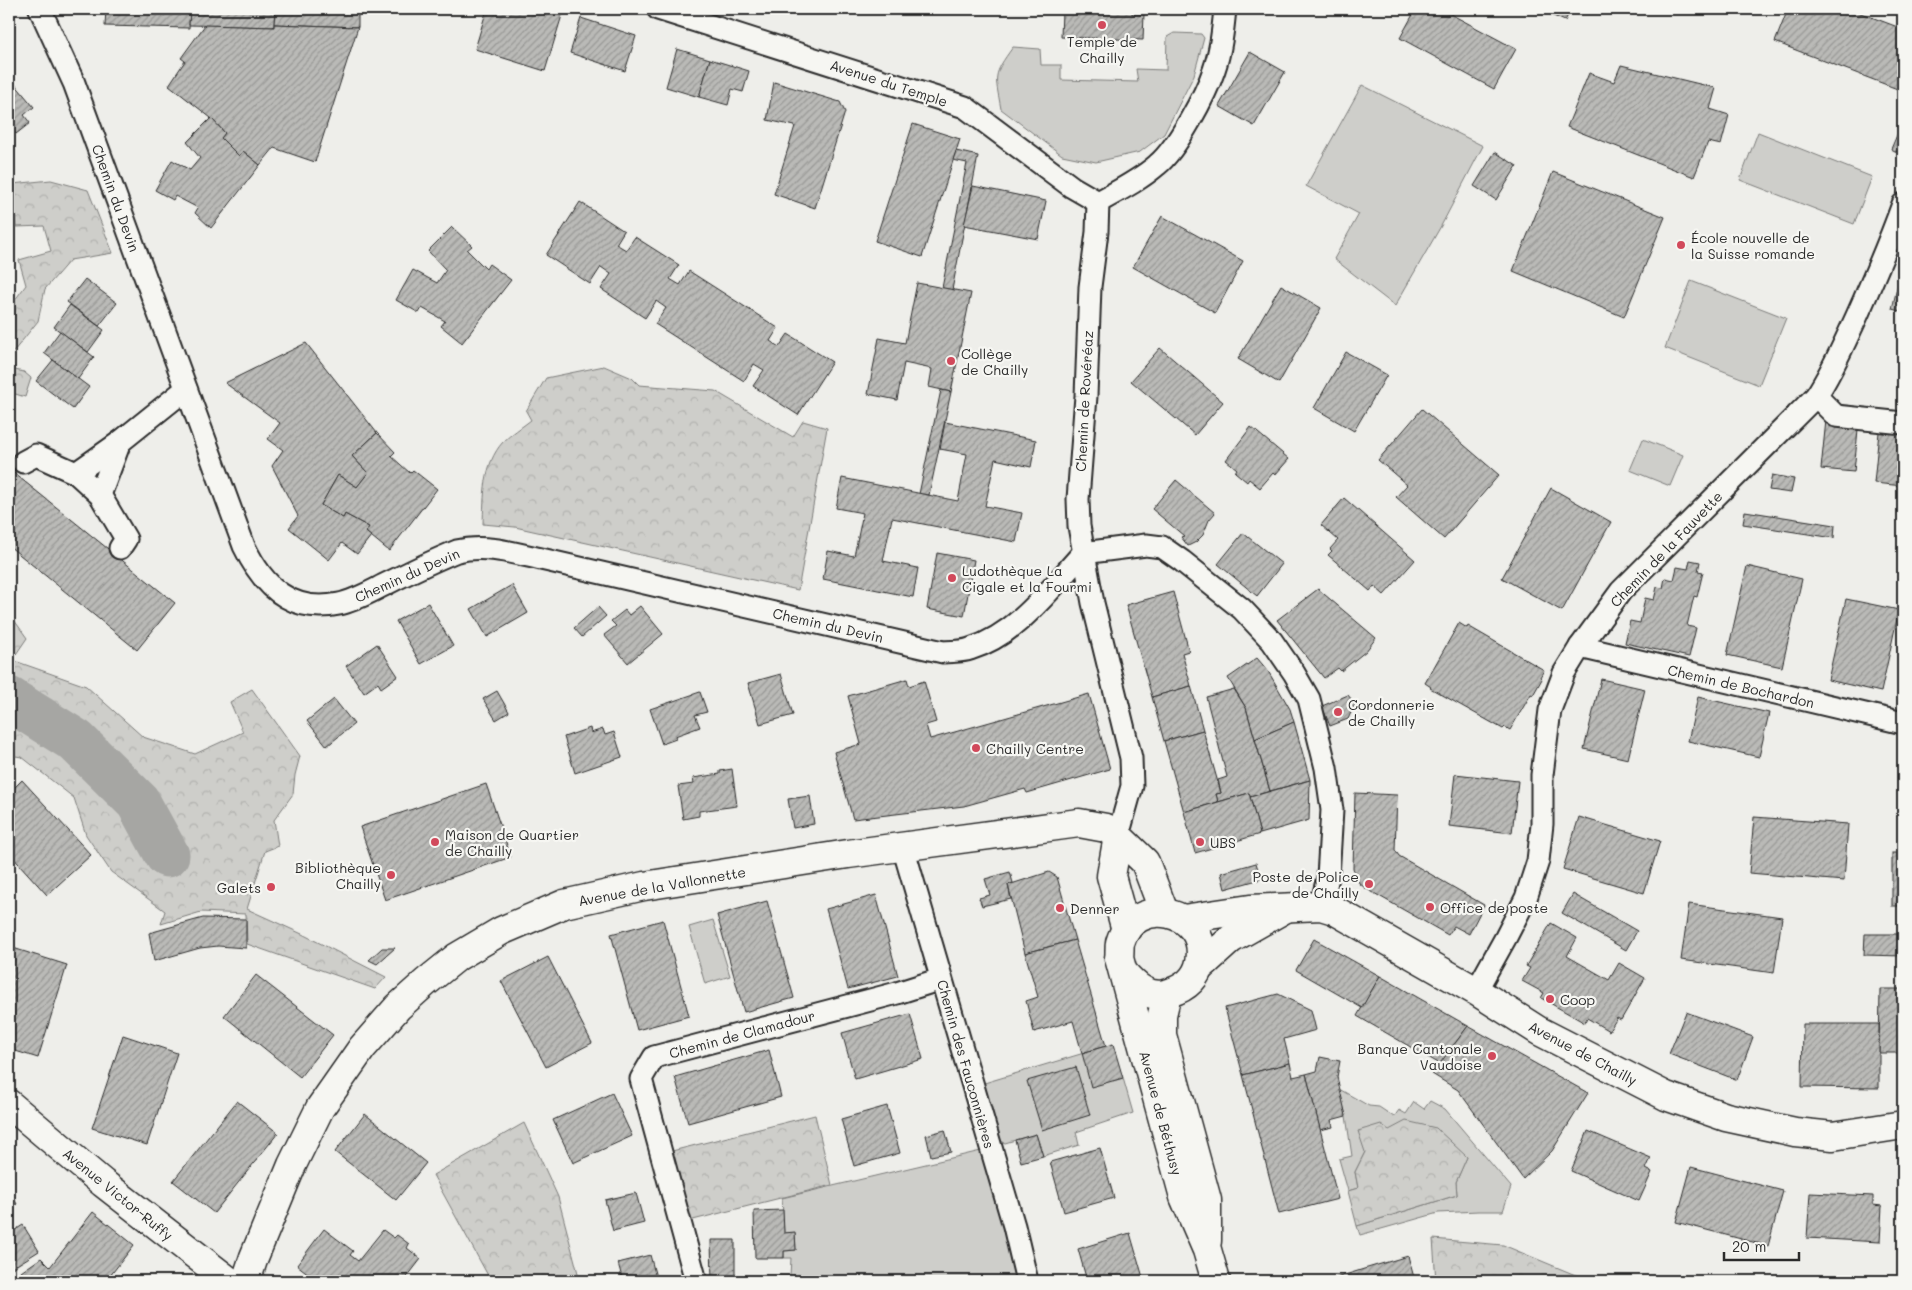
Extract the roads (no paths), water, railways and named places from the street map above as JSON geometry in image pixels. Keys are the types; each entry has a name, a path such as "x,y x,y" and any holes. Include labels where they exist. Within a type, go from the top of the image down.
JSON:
{"street":[{"name":"Chemin du Devin","path":"40,9 74,84 244,546 260,574 285,597 300,604 318,607 340,604 438,559 471,548 502,550 943,652 968,650 991,640 1018,622 1083,552"},
{"name":"Avenue du Temple","path":"658,9 965,107 1072,186 1098,202"},
{"path":"1098,202 1158,165 1178,140 1214,70 1222,36 1225,9"},
{"name":"Chemin de Rovéréaz","path":"1098,202 1090,287 1086,396 1078,498 1079,526 1093,603 1131,758 1132,786 1118,836 1111,876 1126,930"},
{"name":"Chemin de la Fauvette","path":"1476,991 1526,898 1538,861 1542,824 1542,775 1550,710 1564,673 1580,647 1621,591 1816,396 1895,251 1903,204"},
{"path":"76,473 120,442 186,389"},
{"path":"1816,396 1836,416 1903,423"},
{"path":"100,495 120,442"},
{"path":"23,462 36,455 76,473 100,495 126,539 120,548"},
{"path":"1083,552 1146,545 1162,547 1242,610 1272,641 1294,673 1309,699 1326,768 1332,810 1328,877 1320,906"},
{"name":"Chemin de Bochardon","path":"1580,647 1903,723"},
{"name":"Avenue de la Vallonnette","path":"246,1281 292,1164 320,1108 362,1048 381,1024 398,1007 457,958 501,931 564,904 644,886 1079,822 1106,828 1118,836"},
{"path":"1118,836 1145,862 1174,916"},
{"name":"Chemin des Fauconnières","path":"903,847 1014,1226 1027,1281"},
{"name":"Avenue de Chailly","path":"1174,916 1250,908 1320,906 1348,918 1476,991 1539,1031 1666,1096 1726,1117 1795,1132 1833,1136 1903,1125"},
{"name":"Avenue de Chailly","path":"1199,968 1231,939 1286,908"},
{"path":"1124,972 1136,987 1153,994 1167,994 1183,988 1193,979 1199,968 1202,953 1198,937 1192,927 1174,916 1151,913 1137,920 1126,930"},
{"name":"Avenue de Béthusy","path":"1126,930 1120,944 1119,958 1186,1205 1207,1250 1216,1281"},
{"name":"Chemin de Clamadour","path":"696,1281 641,1079 654,1057 897,993 941,979"},
{"name":"Avenue de Béthusy","path":"1167,994 1162,1015 1162,1034 1207,1200 1207,1250"},
{"name":"Avenue Victor-Ruffy","path":"9,1104 103,1183 229,1281"}],"waterway":[{"path":"9,699 76,741 138,802 167,855"}],"place":[{"name":"Temple de Chailly","path":"1102,25"},
{"name":"École nouvelle de la Suisse romande","path":"1681,245"},
{"name":"Collège de Chailly","path":"951,361"},
{"name":"Ludothèque La Cigale et la Fourmi","path":"952,578"},
{"name":"Cordonnerie de Chailly","path":"1338,712"},
{"name":"Chailly Centre","path":"976,748"},
{"name":"Maison de Quartier de Chailly","path":"435,842"},
{"name":"UBS","path":"1200,842"},
{"name":"Bibliothèque Chailly","path":"391,875"},
{"name":"Poste de Police de Chailly","path":"1369,884"},
{"name":"Galets","path":"271,887"},
{"name":"Office de poste","path":"1430,907"},
{"name":"Denner","path":"1060,908"},
{"name":"Coop","path":"1550,999"},
{"name":"Banque Cantonale Vaudoise","path":"1492,1056"}]}
